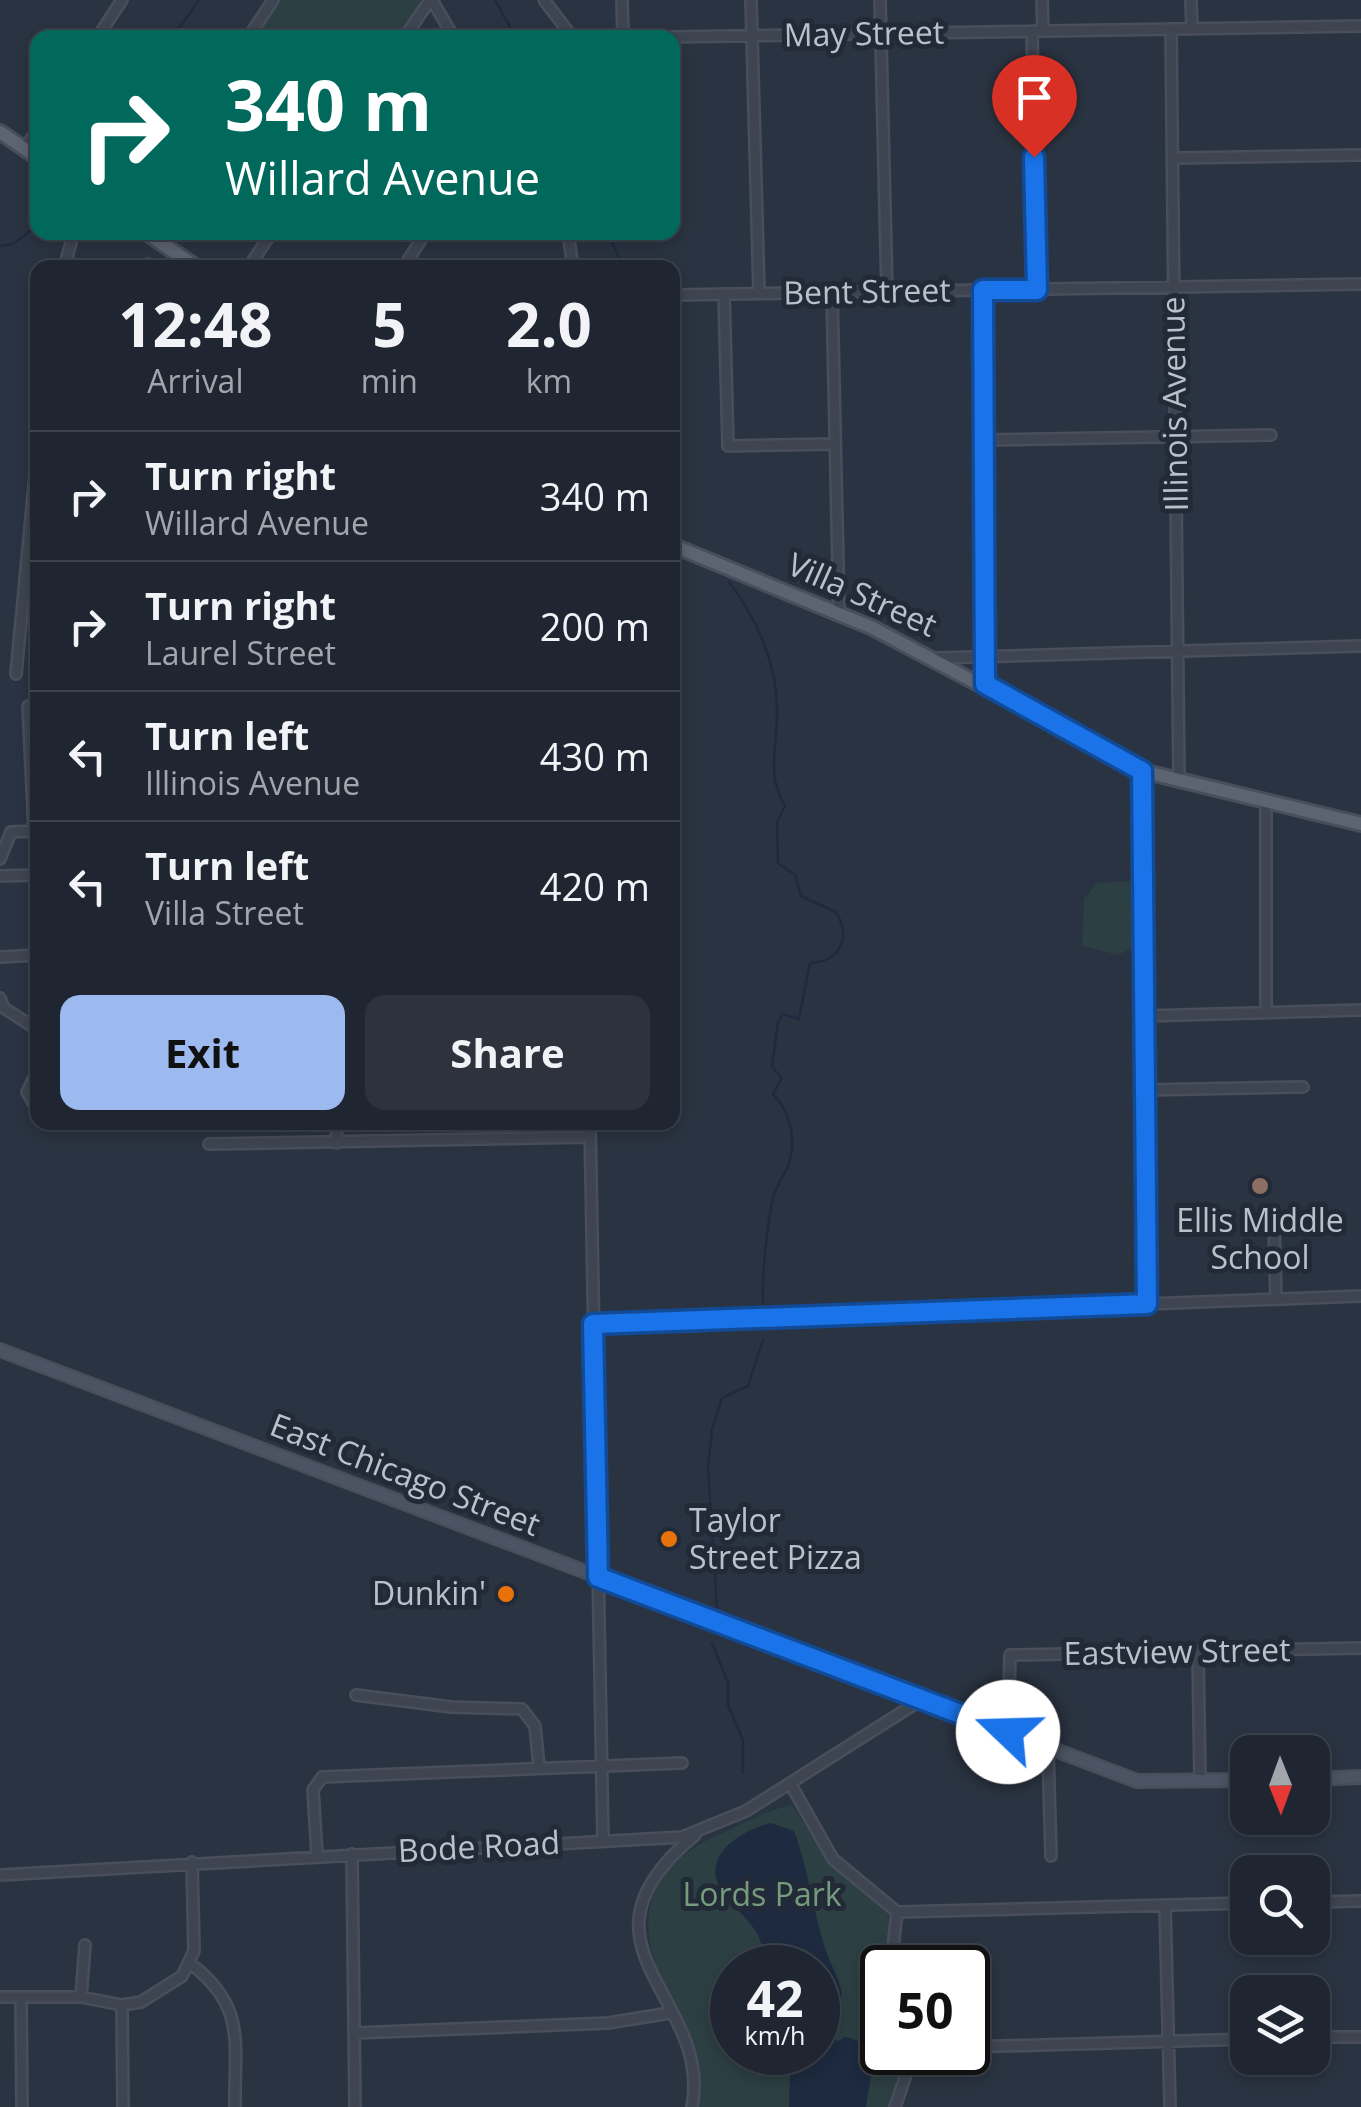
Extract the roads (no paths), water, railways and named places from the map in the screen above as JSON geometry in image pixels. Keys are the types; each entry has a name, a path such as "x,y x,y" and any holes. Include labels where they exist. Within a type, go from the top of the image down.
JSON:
{"main road":[{"path":"0,132 30,153"},
{"path":"157,240 186,260"},
{"name":"Villa Street","path":"680,548 839,612 937,658 1142,771 1361,824"},
{"name":"East Chicago Street","path":"0,1350 1142,1782 1230,1780"},
{"path":"1330,1778 1361,1777"}],"street":[{"path":"103,30 122,0"},
{"path":"253,30 273,0"},
{"path":"410,30 431,0 449,30"},
{"path":"544,0 567,30"},
{"path":"622,0 623,30"},
{"path":"751,0 758,293"},
{"path":"880,0 887,292"},
{"path":"1037,290 1037,31 1042,0"},
{"path":"1191,0 1192,28"},
{"name":"May Street","path":"680,37 1361,26"},
{"name":"Illinois Avenue","path":"1171,29 1179,779"},
{"path":"24,149 30,140"},
{"path":"1174,158 1361,155"},
{"name":"Bent Street","path":"680,295 1361,284"},
{"path":"983,290 985,684"},
{"path":"832,292 839,612"},
{"path":"724,294 728,446 835,444"},
{"path":"985,440 1271,435"},
{"path":"16,674 30,528"},
{"path":"937,658 1361,646"},
{"path":"1142,771 1147,1304"},
{"path":"1266,800 1266,1013"},
{"path":"0,859 11,832 30,831"},
{"path":"0,876 30,875"},
{"path":"0,957 30,955"},
{"path":"0,998 4,1008 30,1025"},
{"path":"1144,1016 1361,1010"},
{"path":"1144,1090 1303,1087"},
{"path":"336,1130 337,1143"},
{"path":"590,1130 603,1841"},
{"path":"209,1144 590,1137"},
{"path":"1274,1221 1276,1298"},
{"path":"593,1324 1361,1296"},
{"name":"Eastview Street","path":"1008,1732 1010,1656 1361,1648"},
{"path":"1198,1652 1200,1781"},
{"path":"356,1695 451,1707 522,1710 536,1726 540,1767"},
{"name":"Bode Road","path":"0,1875 697,1833 791,1784 921,1700"},
{"path":"1048,1748 1052,1856"},
{"path":"317,1855 313,1790 316,1780 328,1776 682,1764"},
{"path":"791,1784 833,1859 897,1912 1230,1903"},
{"path":"692,2107 691,2062 643,1953 638,1922 656,1873 697,1833"},
{"path":"352,1854 355,2107"},
{"path":"0,1997 82,1997 122,2005 154,1997 191,1964 196,1934 192,1862"},
{"path":"1330,1902 1361,1901"},
{"path":"1165,1905 1170,2107"},
{"path":"893,1945 897,1912"},
{"path":"82,1997 85,1945"},
{"path":"191,1964 222,1990 229,2006 235,2107"},
{"path":"21,1997 22,2107"},
{"path":"122,2005 123,2107"},
{"path":"355,2033 578,2025 670,2013"},
{"path":"1330,2037 1361,2037"},
{"path":"990,2046 1230,2040"},
{"path":"895,2107 906,2075"}],"water":[{"path":"771,1823 794,1831 824,1945 762,1945 755,1930 723,1893 716,1864 729,1845 749,1831"},
{"path":"845,2037 860,2043 860,2075 871,2075 866,2107 789,2107 790,2075 840,2075 840,2040"}],"waterway":[{"path":"178,30 199,0"},
{"path":"495,0 512,30"},
{"path":"0,246 13,244 30,231"},
{"path":"611,240 620,260"},
{"path":"729,582 757,628 774,678 774,772 785,806 777,822 778,863 795,875 801,896 836,912 843,931 836,953 810,963 799,1019 783,1014 778,1021 772,1067 782,1078 773,1094 788,1118 792,1147 772,1202 763,1303"},
{"path":"717,1608 708,1468 712,1430 722,1398 748,1386 763,1340"},
{"path":"712,1643 728,1683 728,1705 743,1740 743,1773"}],"place":[{"name":"Ellis Middle School","path":"1260,1186"},
{"name":"Taylor Street Pizza","path":"669,1539"},
{"name":"Dunkin'","path":"506,1594"}],"park label":[{"name":"Lords Park","path":"762,1895"}]}
